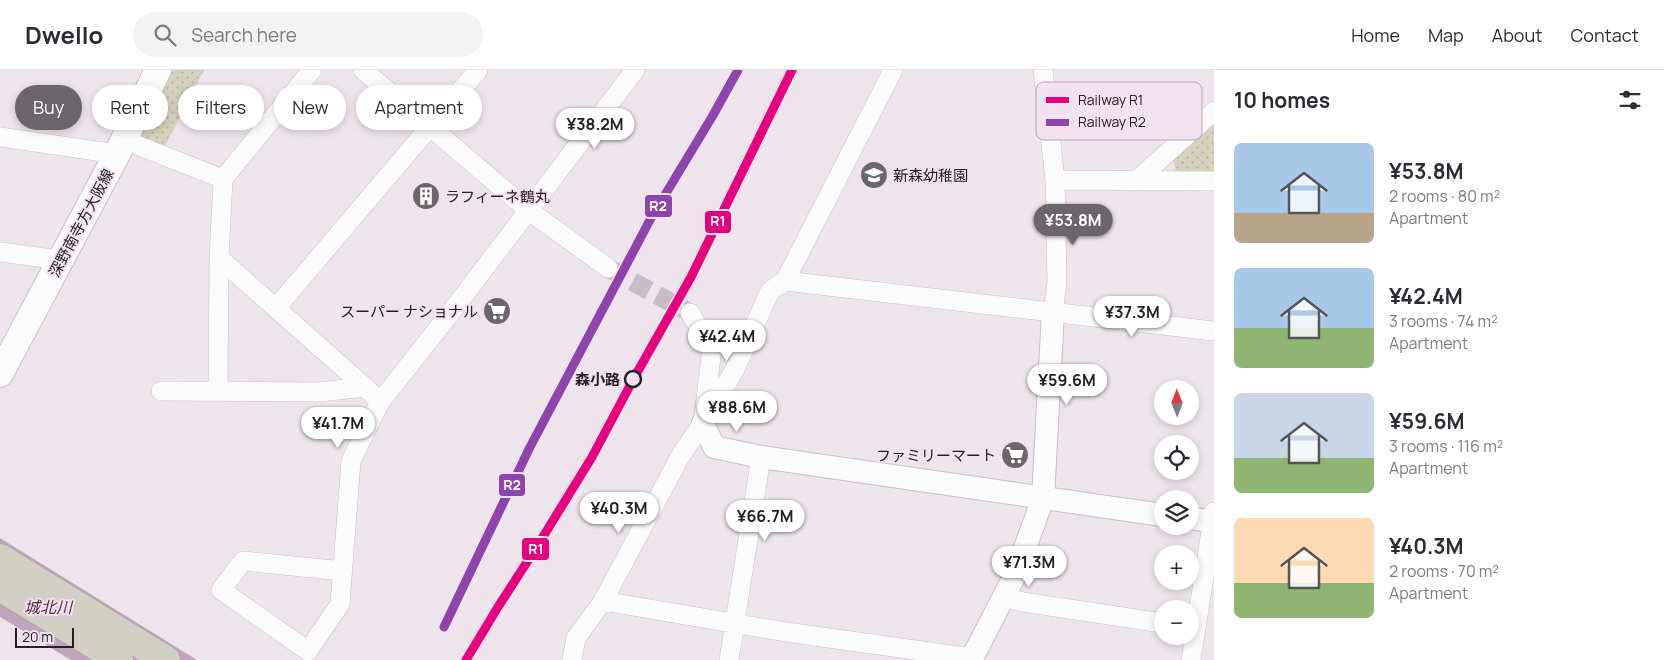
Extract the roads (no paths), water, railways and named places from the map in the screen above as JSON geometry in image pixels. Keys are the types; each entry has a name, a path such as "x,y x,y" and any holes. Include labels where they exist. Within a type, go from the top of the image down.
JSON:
{"highway":[{"path":"0,558 166,660"},
{"path":"0,587 119,660"}],"main road":[{"name":"深野南寺方大阪線","path":"0,374 120,147 158,70"}],"street":[{"path":"218,390 223,179 312,70"},
{"path":"363,70 381,85"},
{"path":"465,85 478,70"},
{"path":"572,660 576,638 603,601 681,455 735,369 770,291 785,280 894,70"},
{"path":"343,571 243,561 222,590 308,651 340,604 343,571 351,462 380,402 455,307 629,72"},
{"path":"1202,122 1214,111"},
{"path":"276,308 427,130"},
{"path":"435,130 528,210 608,268"},
{"path":"0,137 120,147 223,179"},
{"path":"603,601 972,659 1016,573 1043,498 1053,312 1057,282 1052,140"},
{"path":"1138,180 1182,140"},
{"path":"1055,180 1214,181"},
{"path":"0,252 61,260"},
{"path":"220,258 380,402"},
{"path":"785,280 1214,331"},
{"path":"690,313 712,349 702,424 714,447 761,457 1154,514"},
{"path":"160,391 319,392 365,387"},
{"path":"729,660 761,457"},
{"path":"1198,600 1213,518 1199,518"},
{"path":"1004,597 1023,602 1154,621"},
{"path":"1192,645 1192,660"}],"water":[{"name":"城北川","path":"0,538 197,660 71,660 0,617"}],"tunnel":[{"path":"608,268 690,313"}],"rail line":[{"name":"R2","path":"444,627 529,449 651,218 738,70"},
{"name":"R1","path":"466,660 592,457 691,277 792,70"}],"place":[{"name":"新森幼稚園","path":"874,175"},
{"name":"ラフィーネ鶴丸","path":"426,196"},
{"name":"スーパー ナショナル","path":"497,311"},
{"name":"森小路","path":"633,379"},
{"name":"ファミリーマート","path":"1015,455"}]}
